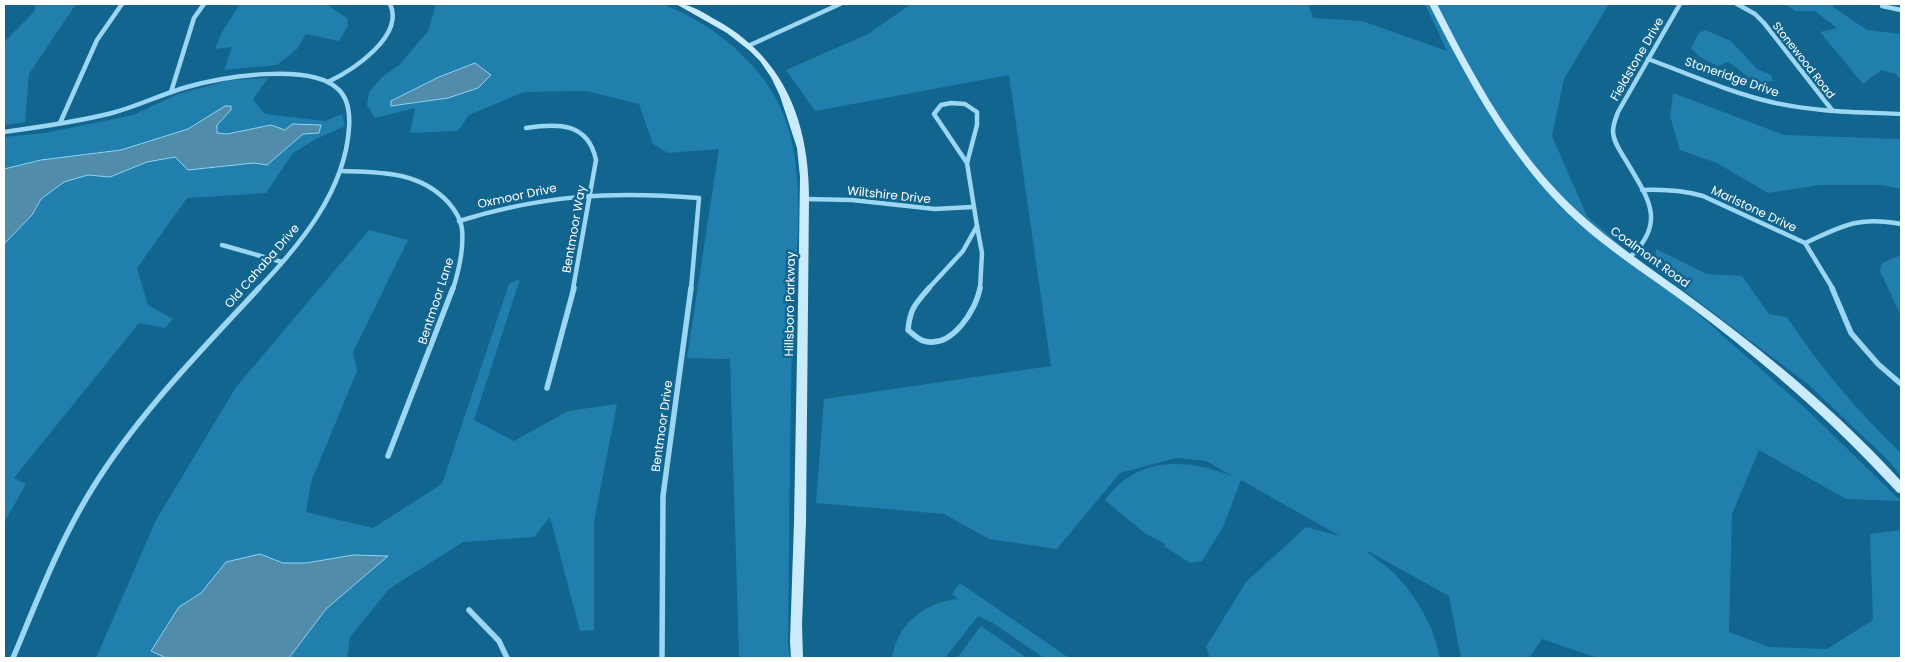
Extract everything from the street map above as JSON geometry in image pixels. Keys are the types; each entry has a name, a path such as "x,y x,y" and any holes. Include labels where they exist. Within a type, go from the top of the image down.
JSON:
{"street":[{"path":"60,123 97,40 122,4"},
{"path":"171,92 194,18 204,4"},
{"path":"4,132 116,112 171,92 211,81 260,73 300,76 328,82 341,75 383,40 393,22 393,10 390,4"},
{"name":"Hillsboro Parkway","path":"680,4 719,24 748,46 772,71 790,114 801,149 804,200 800,501 795,622 798,658"},
{"path":"748,46 840,4"},
{"name":"Coalmont Road","path":"1433,4 1472,76 1525,160 1557,197 1582,221 1629,258 1717,322 1782,373 1848,432 1901,489"},
{"name":"Fieldstone Drive","path":"1629,258 1642,248 1653,221 1649,202 1618,147 1613,130 1618,112 1680,4"},
{"name":"Stonewood Road","path":"1738,4 1764,22 1832,110"},
{"path":"1882,6 1901,10"},
{"name":"Stoneridge Drive","path":"1648,59 1762,100 1790,106 1901,114"},
{"name":"Old Cahaba Drive","path":"13,658 61,547 103,471 151,406 282,262 305,233 325,201 341,171 350,135 348,102 328,82"},
{"path":"967,163 934,114 941,105 961,102 974,108 977,112 977,126 967,163 972,207 979,234 983,279 982,291 973,311 959,327 943,341 923,341 908,330 910,313 928,289 963,251 976,226"},
{"name":"Bentmoor Way","path":"526,128 548,124 571,128 588,139 595,149 596,160 572,298 547,388"},
{"name":"Bentmoor Lane","path":"341,171 380,172 418,181 432,187 450,205 462,227 460,260 449,299 388,456"},
{"name":"Marlstone Drive","path":"1642,190 1668,189 1686,191 1703,196 1781,230 1805,243 1832,287 1851,333 1878,364 1901,384"},
{"name":"Oxmoor Drive","path":"459,221 491,210 558,197 590,194 657,194 699,198"},
{"name":"Bentmoor Drive","path":"662,658 663,496 694,270 699,198"},
{"name":"Wiltshire Drive","path":"804,200 852,200 935,209 972,207"},
{"path":"1805,243 1827,231 1851,224 1868,221 1901,224"},
{"path":"222,245 282,262"},
{"path":"469,610 498,641 506,658"}],"shaded area":[{"path":"645,2 665,5 684,13 702,24 736,49 764,80 775,97 784,116 792,141 798,195 791,373 788,646 790,658 739,658 730,359 687,358 719,149 668,153 653,144 639,104 586,91 524,92 469,115 458,131 410,133 415,108 375,118 367,105 369,92 382,77 399,65 428,31 436,4 609,4"},
{"path":"36,4 76,4 29,74 25,122 4,125 4,42 34,12"},
{"path":"240,4 326,4 347,18 348,26 339,41 306,34 297,49 277,65 224,70 232,47 215,49 222,32"},
{"path":"911,4 1308,4 1313,18 1362,21 1447,51 1425,4 1609,4 1564,79 1552,136 1587,216 1805,408 1901,501 1846,499 1759,450 1732,514 1729,632 1769,647 1827,649 1873,620 1870,534 1901,530 1901,658 1598,658 1542,639 1529,658 1461,658 1449,596 1366,550 1395,574 1410,592 1424,613 1434,635 1440,658 1210,658 1206,647 1246,582 1306,527 1340,536 1241,480 1224,525 1202,561 1190,563 1164,546 1165,544 1146,534 1105,500 1132,475 1147,468 1180,464 1197,466 1232,476 1206,461 1176,458 1120,473 1057,549 989,539 944,514 816,503 824,399 1051,366 1009,75 815,111 786,70 868,34"},
{"path":"1785,4 1833,4 1833,7 1867,30 1901,34 1901,80 1896,74 1881,70 1863,84 1820,32 1837,28 1815,11 1795,11"},
{"path":"1705,30 1731,41 1757,69 1771,75 1773,81 1759,82 1728,62 1718,66 1700,57 1691,48 1699,33"},
{"path":"475,63 491,75 478,88 448,98 391,106 391,101 439,77"},
{"path":"268,78 253,99 265,114 325,121 342,114 345,126 316,139 293,153 266,193 187,198 137,268 148,305 173,319 165,328 139,323 14,478 26,484 4,523 4,243 32,215 41,199 64,182 88,175 110,177 147,162 175,156 188,170 254,163 268,164 303,134 319,133 285,130 271,125 227,134 217,133 217,125 231,110 225,106 188,129 121,150 41,160 4,169 4,137 45,133 133,115 178,94 231,80"},
{"path":"1673,93 1784,135 1901,139 1901,189 1881,185 1820,185 1768,193 1717,163 1680,150 1670,116"},
{"path":"225,106 231,106 231,110 217,125 217,133 227,134 271,125 285,130 292,124 321,125 319,133 303,134 267,165 254,163 188,170 175,157 147,162 110,177 88,175 64,182 41,199 32,215 4,244 4,169 41,160 121,150 188,129"},
{"path":"369,230 408,240 353,352 357,371 311,482 306,512 373,528 442,484 509,284 520,279 474,420 514,441 568,411 617,404 594,522 594,630 580,631 550,517 534,537 463,542 389,589 350,637 347,658 288,658 326,609 387,556 353,555 306,563 283,563 260,554 226,562 201,593 179,607 151,650 166,658 96,658 156,520 236,387"},
{"path":"1656,249 1707,274 1742,276 1769,314 1787,317 1812,353 1840,388 1901,453 1901,476 1888,460 1809,385 1654,268"},
{"path":"1901,255 1901,316 1880,271 1882,263"},
{"path":"260,554 283,563 306,563 353,555 388,556 326,609 289,658 166,658 151,651 179,607 201,593 226,562"},
{"path":"960,583 1069,658 1044,658 993,623 978,616 945,658 892,658 895,646 906,625 914,617 934,605 958,599 952,594"},
{"path":"981,626 1027,658 957,658"}]}
